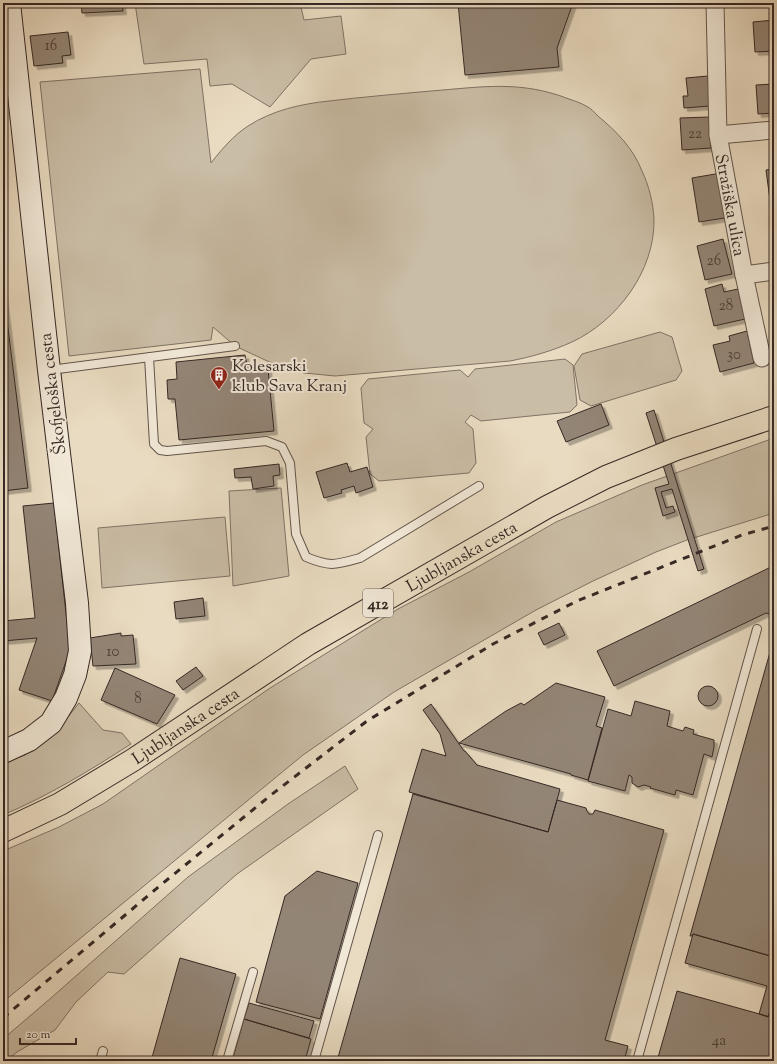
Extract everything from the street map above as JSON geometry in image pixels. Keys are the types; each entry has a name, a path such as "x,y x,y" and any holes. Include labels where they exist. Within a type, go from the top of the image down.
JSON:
{"main road":[{"name":"Ljubljanska cesta","path":"3,831 60,804 132,760 308,644 547,507 606,477 676,449 774,417"}],"street":[{"name":"Škofjeloška cesta","path":"3,752 29,740 51,723 66,698 75,675 80,651 77,603 49,370 9,3"},
{"name":"Stražiška ulica","path":"715,3 718,134 744,275 762,358"},
{"name":"Stražiška ulica","path":"718,134 774,130"},
{"name":"Stražiška ulica","path":"744,275 774,271"}],"lane":[{"path":"49,370 235,346"},
{"path":"149,357 154,444 160,450 167,451 266,441 282,447 290,462 296,534 306,557 321,563 338,565 360,558 480,486"},
{"path":"637,1061 757,629"},
{"path":"314,1061 378,835"},
{"path":"228,1061 253,972"},
{"path":"100,1061 103,1050"}],"shaded area":[{"path":"135,3 300,3 304,20 341,16 346,54 311,59 270,107 232,84 210,86 207,59 144,64"},
{"path":"200,69 211,163 228,143 248,126 277,112 308,104 406,93 501,86 534,89 551,93 582,104 591,109 624,141 634,155 647,182 652,200 654,219 653,238 648,257 630,292 618,308 604,321 588,333 572,342 534,356 510,361 335,376 304,373 278,366 235,346 213,327 211,340 69,356 40,82"},
{"path":"660,332 672,337 682,371 676,380 591,406 580,400 574,366 582,354"},
{"path":"565,359 573,365 577,405 570,412 481,421 471,415 465,422 473,429 476,463 469,473 379,481 370,474 366,437 373,429 364,423 361,388 368,379 460,370 468,377 475,369"},
{"path":"774,438 774,513 687,540 656,552 593,581 536,610 394,692 303,755 3,1002 3,851 59,827 103,804 270,688 398,609 469,572 556,522 642,485"},
{"path":"281,488 289,576 233,586 229,491"},
{"path":"225,517 230,576 102,588 98,528"},
{"path":"79,703 103,730 122,733 131,744 100,764 36,800 3,815 3,763 25,755 54,735"},
{"path":"345,766 358,789 237,874 124,974 108,972 76,1002 55,1030 17,1052 6,1061 3,1061 3,1039 188,877 288,804"}],"building":[{"path":"81,3 122,3 123,11 82,13"},
{"path":"458,3 573,3 557,48 559,67 465,75"},
{"path":"774,20 774,51 755,52 753,22"},
{"path":"68,32 71,55 62,56 63,63 34,66 30,36"},
{"path":"708,76 710,106 684,108 683,96 688,96 686,78"},
{"path":"774,84 774,113 758,114 756,85"},
{"path":"709,117 711,148 682,150 680,118"},
{"path":"774,169 774,200 770,200 766,170"},
{"path":"721,173 731,217 699,222 692,178"},
{"path":"723,239 732,274 705,280 697,246"},
{"path":"722,284 724,292 738,289 745,319 714,326 705,289"},
{"path":"3,288 28,488 3,491"},
{"path":"747,331 754,363 720,372 713,345 730,341 729,336"},
{"name":"Kolesarski klub Sava Kranj","path":"245,355 248,371 268,369 274,431 179,440 175,399 168,399 167,380 177,379 176,362"},
{"path":"601,404 609,425 566,442 557,421"},
{"path":"654,410 704,569 698,571 672,489 661,492 666,508 673,506 675,512 663,516 655,488 669,484 646,413"},
{"path":"347,463 350,472 367,467 373,487 356,493 354,486 341,490 342,493 324,498 316,472"},
{"path":"279,464 280,475 273,476 274,486 253,489 251,477 235,478 234,469"},
{"path":"54,503 70,650 52,701 19,690 37,638 3,641 3,621 35,618 23,506"},
{"path":"774,564 774,615 766,613 614,686 597,651 773,566"},
{"path":"203,598 205,616 176,619 174,602"},
{"path":"559,623 565,635 544,645 538,633"},
{"path":"121,633 121,636 133,635 136,664 93,666 90,638"},
{"path":"774,638 774,957 693,934 690,936"},
{"path":"196,667 203,676 183,690 176,681"},
{"path":"115,668 175,695 157,724 101,700"},
{"path":"556,683 605,697 596,726 602,728 588,780 459,743 506,711 521,703 524,705"},
{"path":"708,686 715,689 718,696 715,703 708,706 701,703 698,696 701,689"},
{"path":"635,701 670,711 667,726 683,731 685,727 694,730 693,734 714,740 712,757 704,754 693,795 676,790 675,795 644,785 638,787 632,783 632,777 629,775 625,791 588,781 608,709 631,716"},
{"path":"431,704 464,751 477,765 560,789 548,832 409,792 422,749 446,756 440,734 423,710"},
{"path":"413,794 548,832 557,800 586,808 589,814 593,814 595,810 664,830 605,1040 628,1046 624,1061 337,1061"},
{"path":"317,871 358,883 320,1019 256,1002 285,896"},
{"path":"693,934 774,957 774,997 768,1017 759,1014 767,986 685,963"},
{"path":"180,958 236,974 211,1061 151,1061"},
{"path":"677,991 774,1018 774,1061 657,1061"},
{"path":"249,1003 314,1021 309,1038 244,1019"},
{"path":"244,1019 311,1039 305,1061 232,1061"}],"railway":[{"path":"3,1018 162,884 271,795 367,721 493,644 577,601 742,535 774,526"}],"place":[{"name":"Kolesarski klub Sava Kranj","path":"219,390"}]}
